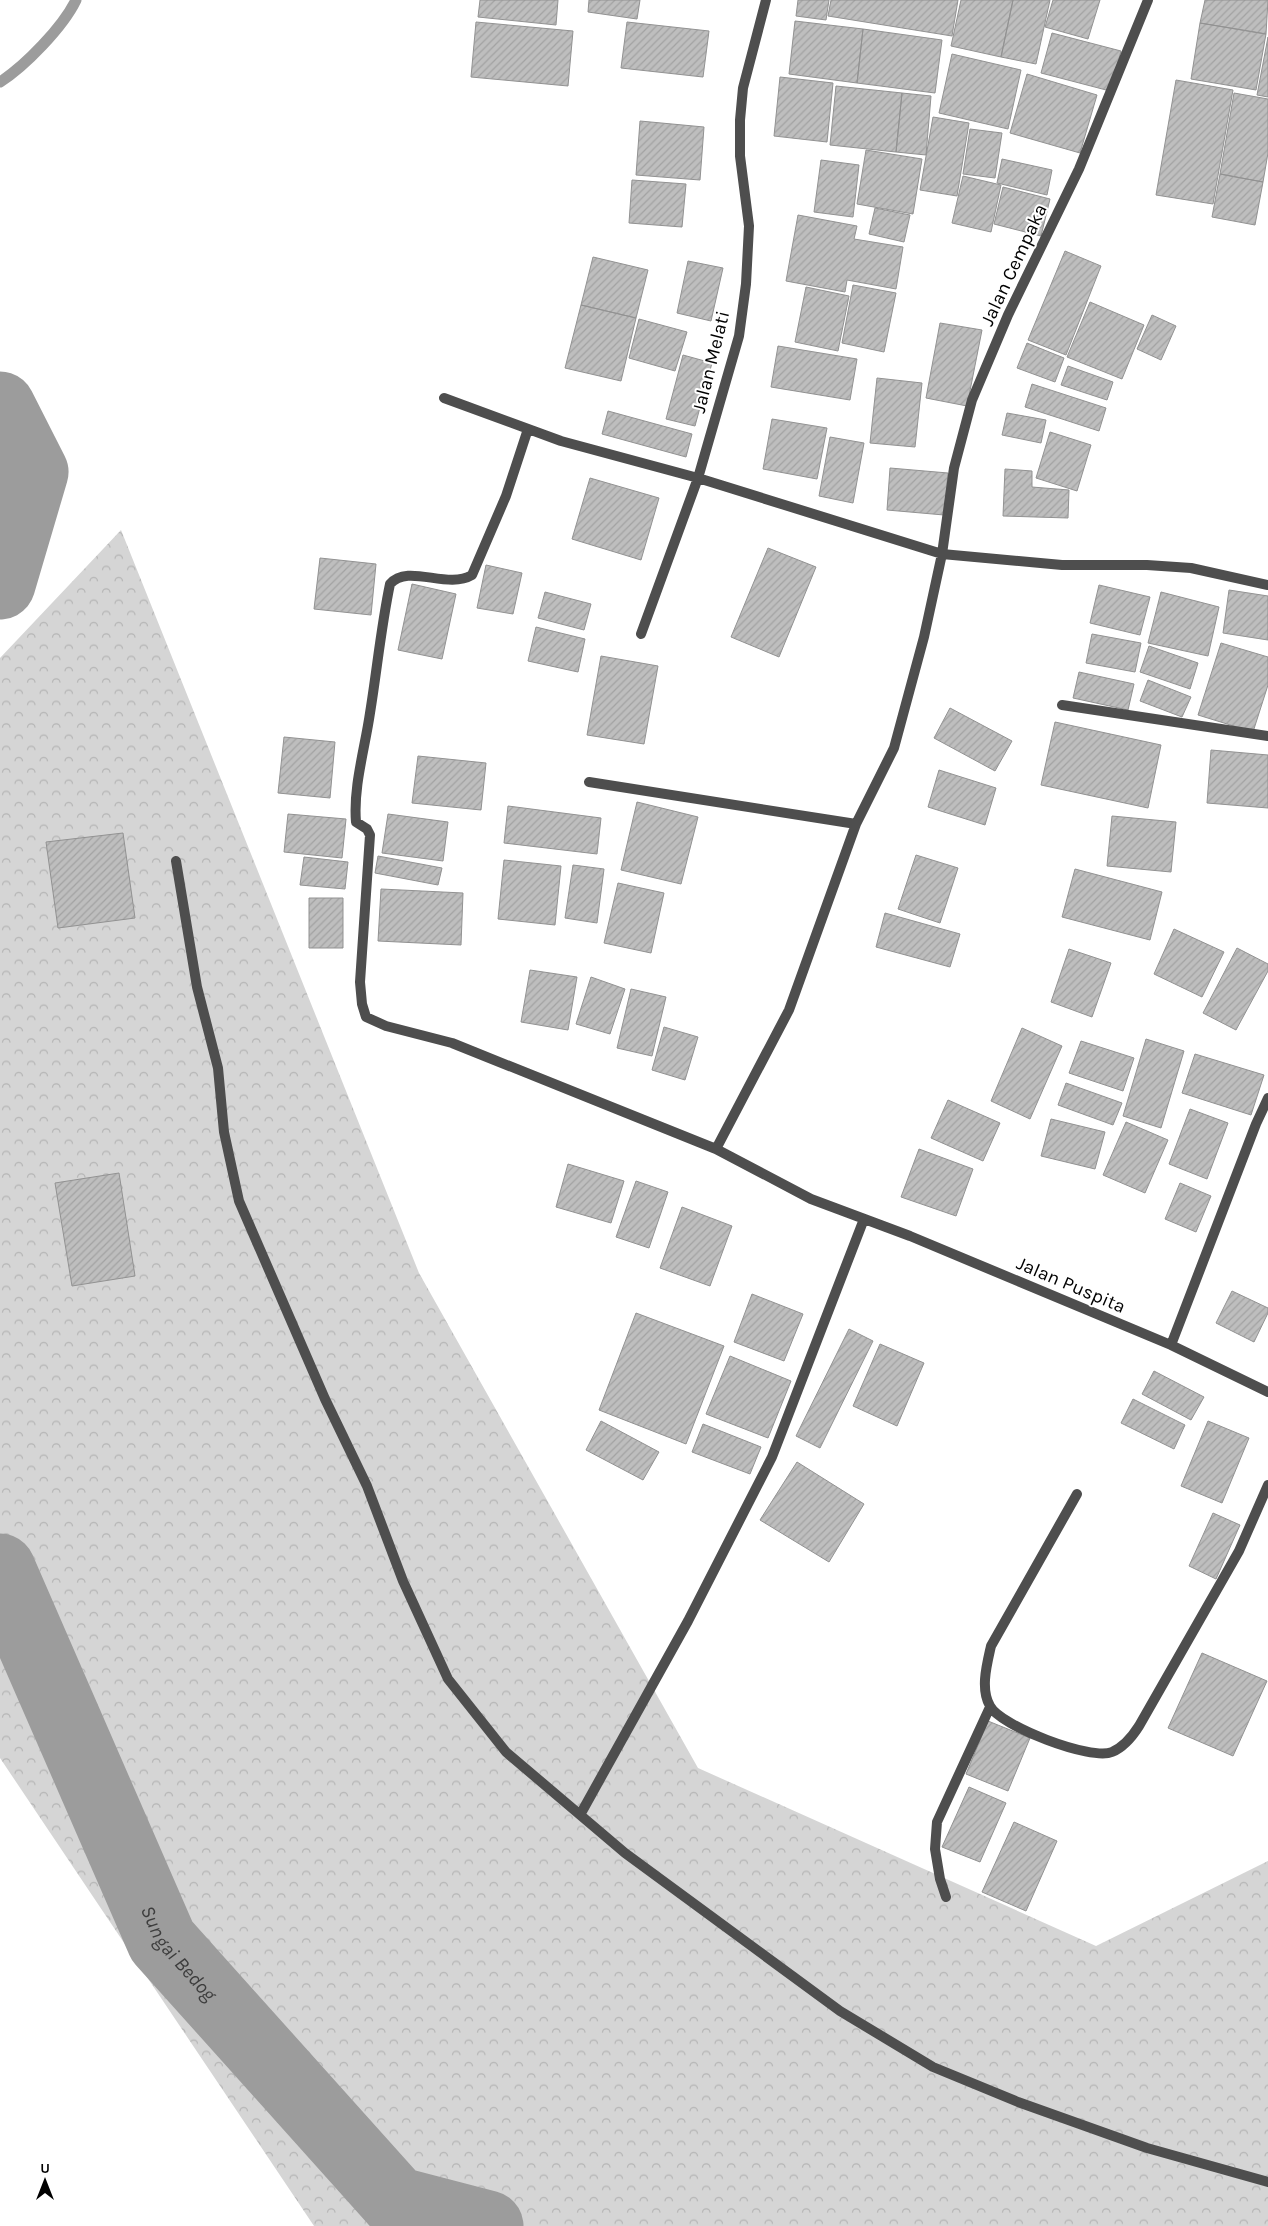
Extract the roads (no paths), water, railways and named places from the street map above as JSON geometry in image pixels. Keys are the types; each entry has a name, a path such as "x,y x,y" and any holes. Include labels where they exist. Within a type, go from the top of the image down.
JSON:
{"street":[{"name":"Jalan Melati","path":"641,634 698,478 739,336 746,284 749,226 740,156 742,88 766,0"},
{"name":"Jalan Cempaka","path":"716,1148 789,1010 856,824 894,748 924,637 942,554 954,468 972,400 1008,315 1079,169 1148,0"},
{"path":"444,398 561,441 698,478 942,554 1062,566 1147,565 1191,568 1268,584"},
{"name":"Jalan Puspita","path":"528,429 506,496 472,575 463,580 453,581 406,575 395,578 390,584 356,799 356,822 367,829 370,835 360,982 362,1004 366,1017 380,1023 452,1043 716,1148 811,1200 864,1219 1171,1345 1268,1392"},
{"path":"1062,704 1268,736"},
{"path":"589,782 856,824"},
{"path":"176,861 197,987 218,1068 224,1132 239,1201 268,1272 367,1486 403,1582 448,1679 506,1752 625,1853 840,2011 933,2067 1018,2102 1147,2148 1268,2182"},
{"path":"1171,1345 1256,1124 1268,1098"},
{"path":"580,1814 688,1621 772,1457 864,1219"},
{"path":"990,1708 1006,1720 1040,1738 1093,1754 1111,1752 1128,1741 1139,1726 1239,1551 1268,1485"},
{"path":"946,1898 940,1878 935,1848 937,1822 990,1708 986,1685 991,1646 1077,1494"}],"waterway":[{"path":"0,82 21,66 53,34 76,0"},
{"name":"Sungai Bedog","path":"0,407 33,472 0,584"},
{"name":"Sungai Bedog","path":"0,1569 162,1941 396,2202 488,2226"}]}
